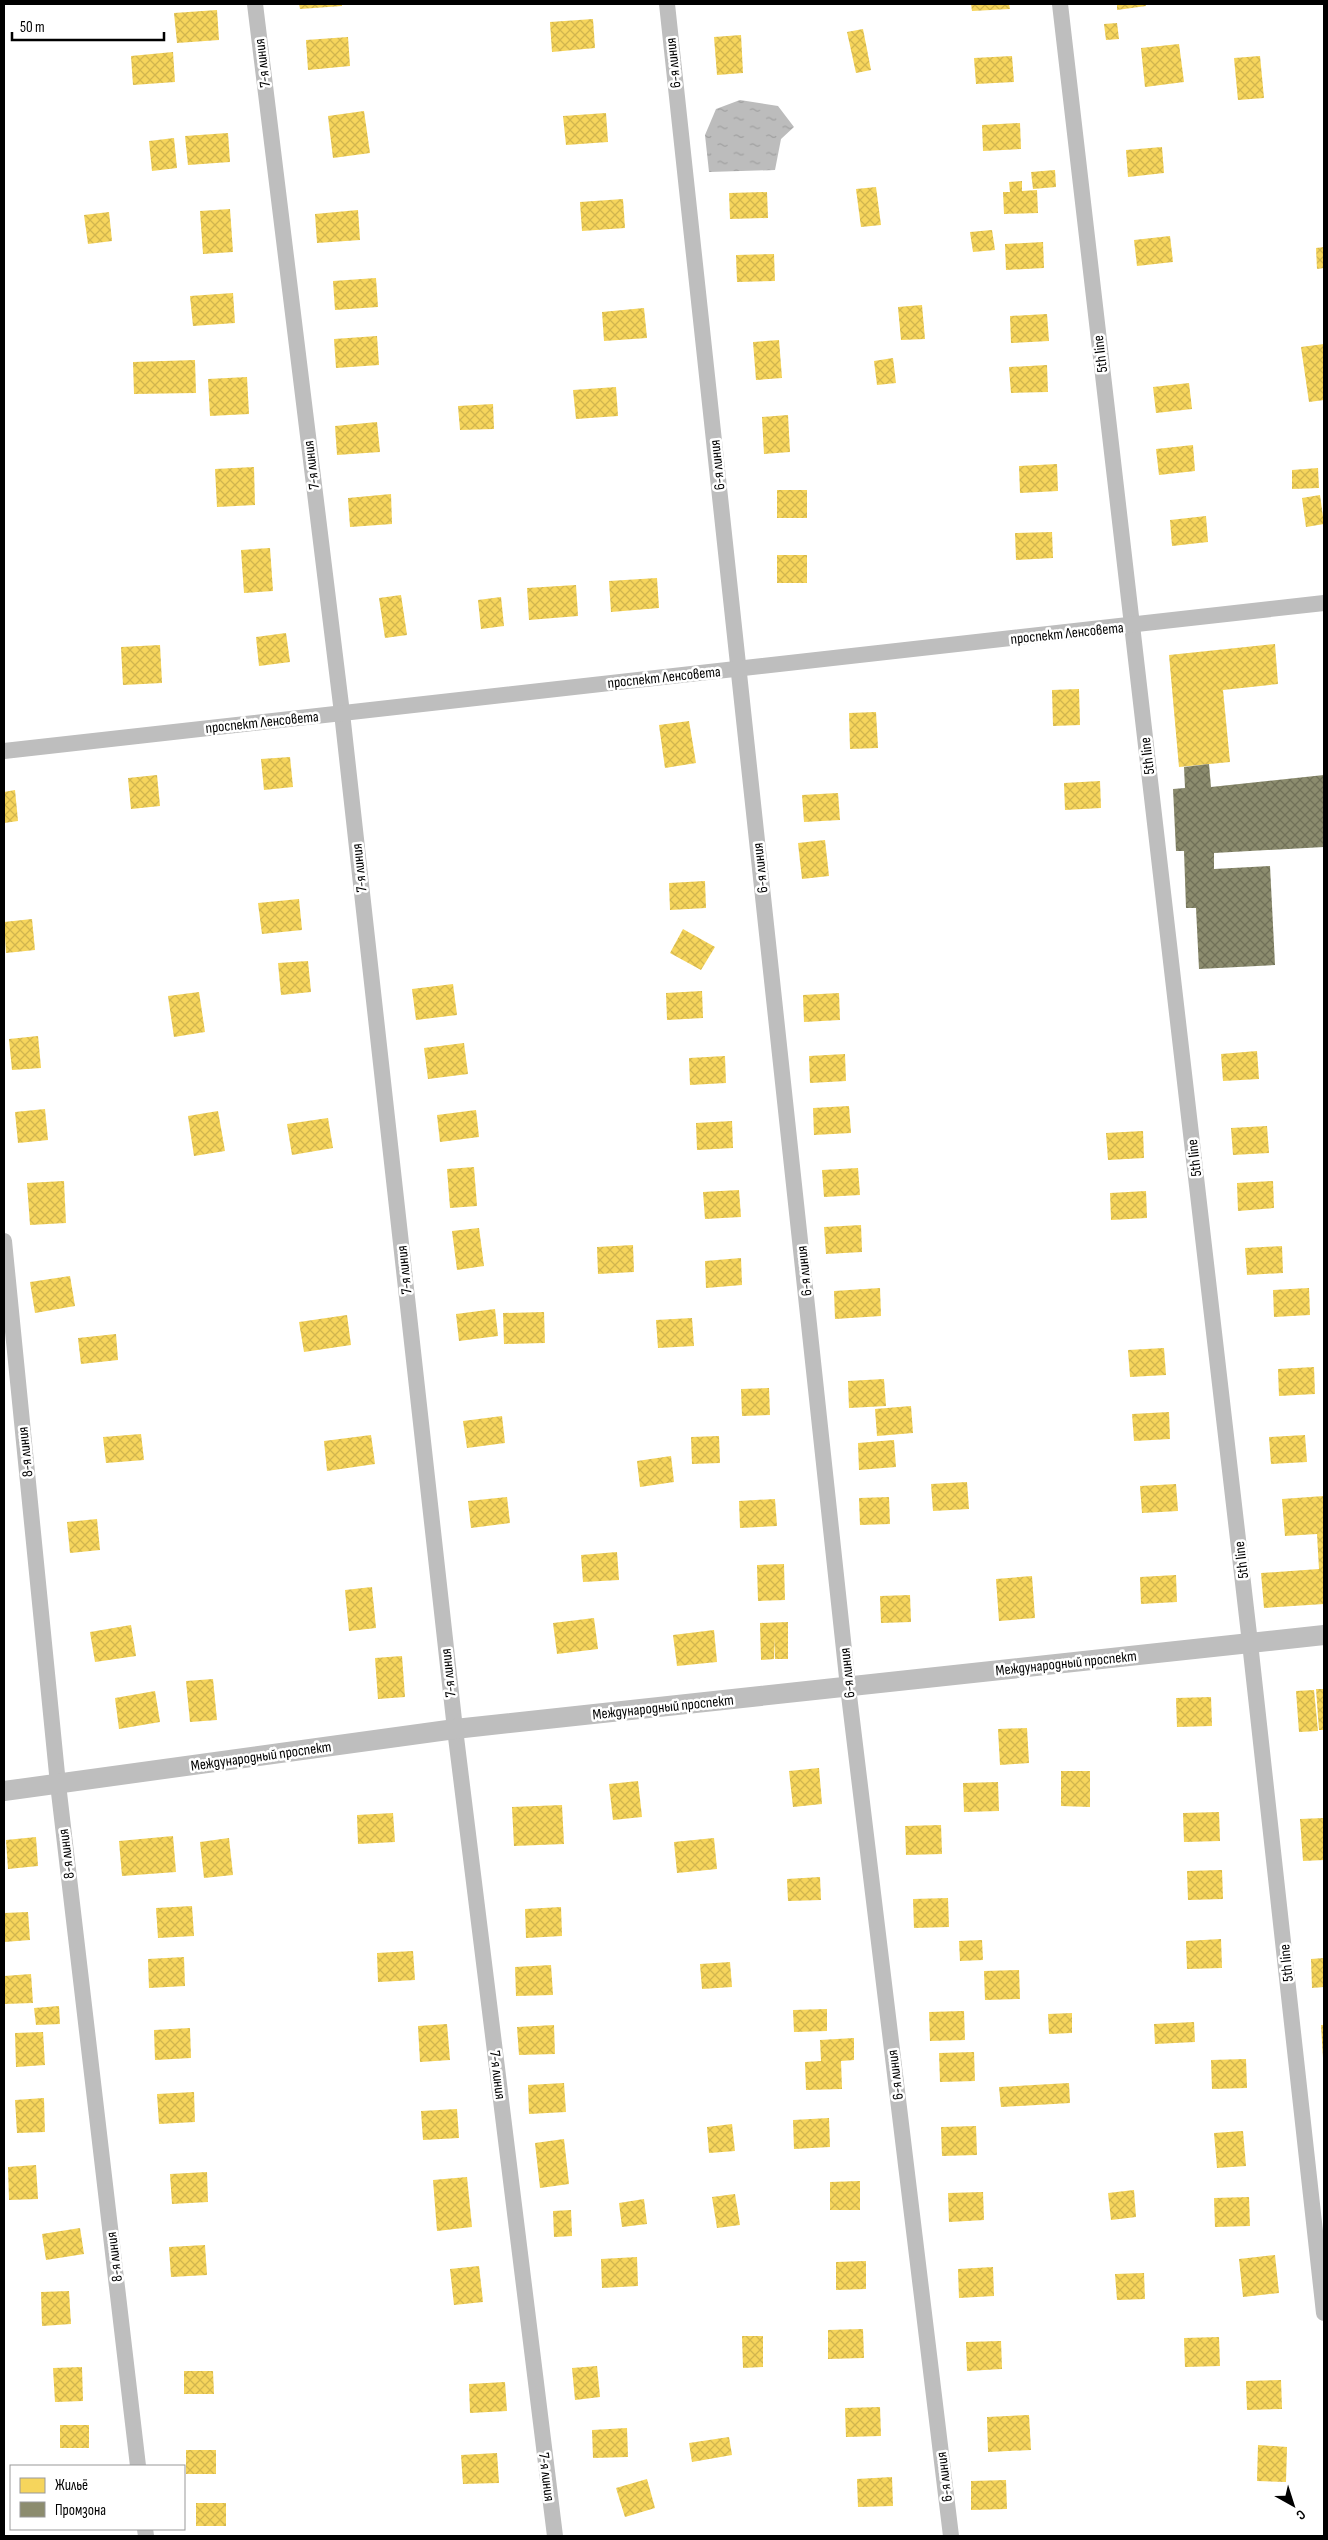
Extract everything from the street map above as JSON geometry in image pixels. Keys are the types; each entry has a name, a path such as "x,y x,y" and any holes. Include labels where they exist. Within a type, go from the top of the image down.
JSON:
{"street":[{"name":"7-я линия","path":"255,4 342,713 455,1729 555,2536"},
{"name":"6-я линия","path":"667,4 848,1687 951,2536"},
{"name":"5th line","path":"1060,4 1250,1644 1324,2313"},
{"name":"проспект Ленсовета","path":"4,751 1324,603"},
{"name":"8-я линия","path":"4,1242 58,1784 138,2465"},
{"name":"Международный проспект","path":"4,1791 455,1729 1324,1635"}],"water":[{"path":"740,100 778,106 794,127 781,139 775,170 709,172 705,135 716,109"}],"building: Жильё":[{"path":"299,4 342,4 342,6 300,9"},
{"path":"971,4 1009,4 1010,9 972,11"},
{"path":"1117,4 1145,4 1146,6 1117,10"},
{"path":"217,10 219,40 177,43 174,13"},
{"path":"593,19 595,48 552,52 550,22"},
{"path":"1117,23 1119,39 1106,40 1104,24"},
{"path":"863,29 871,70 856,73 847,32"},
{"path":"741,35 743,73 717,75 714,37"},
{"path":"348,37 350,66 308,70 306,40"},
{"path":"1179,44 1184,82 1145,87 1141,48"},
{"path":"173,52 175,82 133,85 131,56"},
{"path":"1012,56 1014,82 976,84 974,58"},
{"path":"1260,56 1264,98 1238,100 1234,58"},
{"path":"364,111 370,153 333,158 328,116"},
{"path":"606,113 608,142 566,145 563,116"},
{"path":"1020,123 1021,149 983,151 982,125"},
{"path":"228,133 230,162 188,165 185,136"},
{"path":"174,138 177,168 152,171 149,141"},
{"path":"1162,147 1164,173 1128,177 1126,150"},
{"path":"1055,170 1056,187 1033,189 1031,172"},
{"path":"1022,181 1022,191 1037,190 1038,213 1004,214 1003,192 1010,192 1009,182"},
{"path":"876,187 881,225 861,227 856,189"},
{"path":"767,192 768,218 730,219 729,193"},
{"path":"623,199 625,228 582,231 580,202"},
{"path":"230,209 233,252 203,254 200,211"},
{"path":"358,210 360,240 317,243 315,214"},
{"path":"109,212 112,241 88,244 84,215"},
{"path":"992,230 995,250 973,252 970,232"},
{"path":"1170,236 1173,262 1137,266 1134,240"},
{"path":"1043,242 1044,268 1006,270 1005,244"},
{"path":"1324,247 1324,268 1317,269 1316,248"},
{"path":"774,254 775,281 737,282 736,255"},
{"path":"376,278 378,307 335,310 333,281"},
{"path":"233,293 235,323 193,326 190,296"},
{"path":"922,305 925,339 901,340 898,307"},
{"path":"644,308 647,338 604,341 602,312"},
{"path":"1047,314 1049,341 1011,343 1010,316"},
{"path":"377,336 379,365 336,368 334,339"},
{"path":"779,340 782,378 756,380 753,342"},
{"path":"1324,344 1324,400 1309,402 1301,347"},
{"path":"893,358 896,383 877,385 874,361"},
{"path":"195,360 196,393 134,394 133,362"},
{"path":"1047,365 1048,392 1011,393 1009,367"},
{"path":"247,377 249,414 210,416 208,379"},
{"path":"1189,383 1192,409 1156,413 1153,387"},
{"path":"616,387 618,416 576,419 573,390"},
{"path":"493,404 494,429 460,430 458,406"},
{"path":"788,415 790,452 764,454 762,417"},
{"path":"377,422 380,452 337,455 335,426"},
{"path":"1193,445 1195,471 1159,475 1156,449"},
{"path":"1057,464 1058,491 1020,493 1019,466"},
{"path":"254,467 255,505 217,507 215,469"},
{"path":"1318,468 1319,488 1292,489 1292,470"},
{"path":"777,490 807,490 807,518 777,518"},
{"path":"391,494 392,524 350,527 348,498"},
{"path":"1320,495 1324,524 1306,527 1302,498"},
{"path":"1206,516 1208,542 1172,546 1170,520"},
{"path":"1052,532 1053,558 1016,560 1015,533"},
{"path":"270,548 273,591 244,593 241,550"},
{"path":"777,555 807,555 807,583 777,583"},
{"path":"657,578 659,608 611,612 609,581"},
{"path":"576,585 578,616 529,620 527,588"},
{"path":"401,595 407,635 385,638 379,598"},
{"path":"501,597 504,626 481,629 478,600"},
{"path":"286,633 290,662 259,666 256,637"},
{"path":"1275,644 1278,684 1223,690 1230,762 1179,767 1169,655"},
{"path":"160,645 162,683 123,685 121,647"},
{"path":"1079,689 1080,725 1053,726 1052,690"},
{"path":"876,712 878,748 850,749 849,713"},
{"path":"689,721 696,763 665,768 659,725"},
{"path":"290,757 293,787 264,790 261,759"},
{"path":"157,775 160,806 131,809 128,778"},
{"path":"1100,781 1101,808 1065,810 1064,783"},
{"path":"15,790 18,821 4,823 4,792"},
{"path":"838,793 840,820 804,822 802,795"},
{"path":"825,840 829,876 802,879 798,843"},
{"path":"705,881 706,908 670,910 669,883"},
{"path":"299,899 302,930 262,934 258,903"},
{"path":"32,919 35,950 6,953 4,922"},
{"path":"683,929 715,947 701,970 670,953"},
{"path":"308,961 311,992 281,995 278,963"},
{"path":"453,984 457,1015 416,1020 412,989"},
{"path":"702,991 703,1018 667,1020 666,993"},
{"path":"199,992 205,1032 174,1037 168,996"},
{"path":"839,993 840,1020 804,1022 803,995"},
{"path":"38,1036 41,1068 12,1070 9,1039"},
{"path":"464,1043 468,1074 428,1079 424,1048"},
{"path":"1257,1051 1259,1079 1223,1081 1221,1054"},
{"path":"845,1054 846,1081 810,1083 809,1056"},
{"path":"725,1056 726,1083 690,1085 689,1058"},
{"path":"849,1106 851,1133 814,1135 813,1108"},
{"path":"45,1109 48,1140 18,1143 15,1112"},
{"path":"476,1110 479,1137 440,1142 437,1115"},
{"path":"218,1111 225,1151 194,1156 188,1116"},
{"path":"328,1118 333,1148 292,1155 287,1124"},
{"path":"732,1121 733,1148 697,1150 696,1123"},
{"path":"1267,1126 1269,1153 1233,1155 1231,1128"},
{"path":"1143,1131 1144,1158 1108,1160 1106,1133"},
{"path":"474,1167 477,1206 450,1208 447,1169"},
{"path":"858,1168 860,1195 824,1197 822,1170"},
{"path":"64,1181 66,1223 30,1225 27,1183"},
{"path":"1273,1181 1274,1208 1238,1211 1237,1183"},
{"path":"739,1190 741,1217 705,1219 703,1192"},
{"path":"1146,1191 1147,1218 1111,1220 1110,1193"},
{"path":"861,1225 862,1252 826,1254 824,1227"},
{"path":"479,1228 484,1266 457,1270 452,1231"},
{"path":"633,1245 634,1272 598,1274 597,1247"},
{"path":"1282,1246 1283,1273 1247,1275 1245,1248"},
{"path":"741,1258 742,1285 706,1288 705,1261"},
{"path":"70,1276 75,1306 35,1313 30,1282"},
{"path":"880,1288 881,1316 835,1319 834,1291"},
{"path":"1309,1288 1310,1315 1274,1317 1273,1290"},
{"path":"495,1309 498,1336 459,1341 456,1314"},
{"path":"544,1312 545,1343 504,1344 503,1313"},
{"path":"347,1315 351,1345 304,1352 299,1322"},
{"path":"692,1318 694,1346 658,1348 656,1320"},
{"path":"116,1334 118,1360 81,1364 78,1338"},
{"path":"1164,1348 1166,1375 1130,1377 1128,1350"},
{"path":"1314,1367 1315,1394 1279,1396 1278,1369"},
{"path":"884,1379 886,1406 849,1408 848,1381"},
{"path":"769,1388 770,1415 742,1416 741,1389"},
{"path":"911,1406 913,1433 877,1436 875,1409"},
{"path":"1169,1412 1170,1439 1134,1441 1132,1414"},
{"path":"502,1416 505,1443 467,1448 463,1421"},
{"path":"141,1434 144,1460 106,1463 103,1437"},
{"path":"371,1435 375,1464 327,1471 324,1441"},
{"path":"1305,1435 1307,1462 1271,1464 1269,1437"},
{"path":"719,1436 720,1463 692,1464 691,1437"},
{"path":"894,1440 896,1467 859,1470 858,1443"},
{"path":"671,1456 674,1482 640,1487 637,1461"},
{"path":"967,1482 969,1509 933,1511 931,1484"},
{"path":"1176,1484 1178,1511 1142,1513 1140,1486"},
{"path":"1324,1496 1324,1604 1264,1608 1261,1573 1319,1569 1317,1534 1285,1536 1282,1499"},
{"path":"507,1497 510,1523 471,1528 468,1501"},
{"path":"889,1497 890,1524 860,1525 859,1498"},
{"path":"775,1499 777,1526 740,1528 739,1501"},
{"path":"97,1519 100,1550 70,1553 67,1522"},
{"path":"617,1552 619,1580 583,1582 581,1555"},
{"path":"784,1564 785,1600 758,1601 757,1565"},
{"path":"1176,1575 1177,1602 1141,1604 1140,1577"},
{"path":"1032,1576 1035,1618 999,1621 996,1579"},
{"path":"372,1587 376,1628 349,1631 345,1590"},
{"path":"910,1595 911,1622 881,1623 880,1596"},
{"path":"594,1618 598,1649 557,1654 553,1623"},
{"path":"788,1622 788,1659 775,1659 774,1638 774,1659 761,1660 760,1623"},
{"path":"131,1625 136,1656 95,1662 90,1632"},
{"path":"714,1630 717,1662 677,1666 673,1635"},
{"path":"402,1656 405,1697 378,1699 375,1658"},
{"path":"213,1679 217,1720 190,1722 186,1681"},
{"path":"1316,1689 1324,1689 1324,1730 1319,1730"},
{"path":"1314,1690 1318,1731 1299,1732 1296,1691"},
{"path":"155,1691 160,1722 119,1729 115,1698"},
{"path":"1211,1697 1212,1726 1177,1727 1176,1698"},
{"path":"1027,1728 1029,1763 1000,1765 998,1729"},
{"path":"819,1768 822,1804 793,1807 789,1771"},
{"path":"1061,1771 1090,1771 1090,1807 1061,1806"},
{"path":"638,1781 642,1817 613,1820 609,1784"},
{"path":"998,1782 999,1811 964,1812 963,1783"},
{"path":"562,1805 564,1844 514,1846 512,1807"},
{"path":"1219,1812 1220,1841 1184,1842 1183,1813"},
{"path":"393,1813 395,1842 358,1844 357,1815"},
{"path":"1324,1818 1324,1860 1303,1861 1300,1819"},
{"path":"941,1825 942,1854 906,1855 905,1826"},
{"path":"173,1836 176,1872 122,1876 119,1841"},
{"path":"36,1837 38,1866 8,1869 6,1840"},
{"path":"229,1838 233,1875 204,1878 200,1842"},
{"path":"714,1838 717,1869 677,1873 674,1842"},
{"path":"1222,1870 1223,1899 1188,1900 1187,1871"},
{"path":"820,1877 821,1900 788,1901 787,1879"},
{"path":"948,1898 949,1927 914,1928 913,1899"},
{"path":"192,1906 194,1936 158,1938 156,1908"},
{"path":"561,1907 562,1936 526,1938 525,1909"},
{"path":"28,1912 30,1940 4,1942 4,1913"},
{"path":"1221,1939 1222,1968 1187,1969 1186,1941"},
{"path":"982,1940 983,1960 960,1961 959,1941"},
{"path":"413,1951 415,1980 378,1982 377,1953"},
{"path":"184,1957 185,1986 149,1988 148,1959"},
{"path":"1324,1958 1324,1987 1312,1988 1311,1959"},
{"path":"730,1962 732,1987 702,1989 700,1964"},
{"path":"551,1965 553,1995 516,1996 515,1967"},
{"path":"1019,1970 1020,1999 985,2000 984,1971"},
{"path":"31,1974 33,2003 4,2004 4,1976"},
{"path":"59,2006 60,2024 36,2025 34,2008"},
{"path":"827,2009 827,2031 794,2032 793,2010"},
{"path":"964,2011 965,2040 930,2041 929,2012"},
{"path":"1072,2013 1072,2033 1049,2034 1048,2014"},
{"path":"1194,2022 1195,2042 1155,2044 1154,2024"},
{"path":"447,2024 450,2060 420,2062 418,2026"},
{"path":"554,2025 555,2054 519,2055 517,2027"},
{"path":"1321,2025 1324,2025 1324,2058 1323,2058"},
{"path":"190,2028 191,2058 155,2060 154,2030"},
{"path":"43,2032 45,2065 16,2067 15,2033"},
{"path":"854,2038 854,2060 841,2061 842,2089 806,2090 805,2062 821,2061 820,2040"},
{"path":"974,2052 975,2081 940,2082 939,2053"},
{"path":"1246,2059 1247,2088 1212,2089 1211,2060"},
{"path":"564,2083 566,2112 529,2114 528,2085"},
{"path":"1069,2083 1070,2103 1001,2107 999,2087"},
{"path":"194,2092 195,2122 159,2124 157,2094"},
{"path":"44,2098 45,2132 17,2133 15,2100"},
{"path":"457,2109 459,2138 423,2140 421,2111"},
{"path":"829,2118 830,2147 794,2149 793,2120"},
{"path":"732,2124 735,2151 709,2153 707,2127"},
{"path":"976,2126 977,2155 942,2156 941,2127"},
{"path":"1243,2131 1246,2166 1217,2168 1214,2133"},
{"path":"564,2139 569,2184 540,2188 535,2143"},
{"path":"36,2165 38,2199 9,2200 8,2167"},
{"path":"207,2172 208,2202 172,2204 170,2174"},
{"path":"467,2177 472,2227 437,2231 433,2180"},
{"path":"860,2181 860,2210 830,2210 830,2182"},
{"path":"1134,2190 1136,2217 1111,2220 1108,2193"},
{"path":"983,2192 984,2220 949,2222 948,2193"},
{"path":"735,2194 740,2225 717,2228 712,2197"},
{"path":"1249,2197 1250,2226 1215,2227 1214,2198"},
{"path":"644,2199 647,2224 622,2227 619,2203"},
{"path":"571,2210 572,2236 554,2237 553,2211"},
{"path":"80,2228 84,2254 46,2260 42,2234"},
{"path":"205,2245 207,2275 171,2277 169,2247"},
{"path":"1275,2255 1279,2293 1243,2297 1239,2259"},
{"path":"637,2257 638,2286 602,2288 601,2259"},
{"path":"866,2261 866,2289 836,2290 836,2262"},
{"path":"479,2266 483,2302 454,2305 450,2269"},
{"path":"993,2267 994,2296 959,2298 958,2269"},
{"path":"1144,2273 1145,2299 1117,2300 1115,2274"},
{"path":"69,2291 71,2324 42,2326 41,2292"},
{"path":"863,2329 864,2358 828,2359 828,2330"},
{"path":"742,2336 763,2336 763,2367 743,2368"},
{"path":"1219,2337 1220,2366 1185,2367 1184,2338"},
{"path":"1001,2341 1002,2369 967,2371 966,2342"},
{"path":"597,2366 600,2397 575,2400 572,2368"},
{"path":"82,2367 83,2401 55,2402 53,2368"},
{"path":"184,2371 213,2371 214,2394 184,2394"},
{"path":"1281,2380 1282,2409 1247,2410 1246,2381"},
{"path":"505,2382 507,2411 470,2413 469,2384"},
{"path":"880,2407 881,2436 846,2437 845,2408"},
{"path":"1029,2415 1031,2450 988,2452 987,2417"},
{"path":"60,2425 89,2425 89,2448 60,2448"},
{"path":"627,2428 628,2457 593,2458 592,2430"},
{"path":"729,2437 732,2455 692,2462 689,2443"},
{"path":"1258,2445 1287,2447 1286,2482 1257,2481"},
{"path":"186,2450 216,2450 216,2474 186,2474"},
{"path":"497,2453 499,2483 463,2484 461,2455"},
{"path":"892,2477 893,2506 858,2507 857,2479"},
{"path":"647,2479 655,2508 625,2517 616,2488"},
{"path":"1006,2480 1007,2509 971,2510 971,2481"},
{"path":"196,2503 226,2503 226,2526 196,2526"}],"building: Промзона":[{"path":"1209,764 1211,787 1324,775 1324,847 1214,853 1214,869 1270,866 1275,965 1199,969 1196,908 1186,908 1184,851 1176,851 1173,789 1185,788 1184,767"}]}
